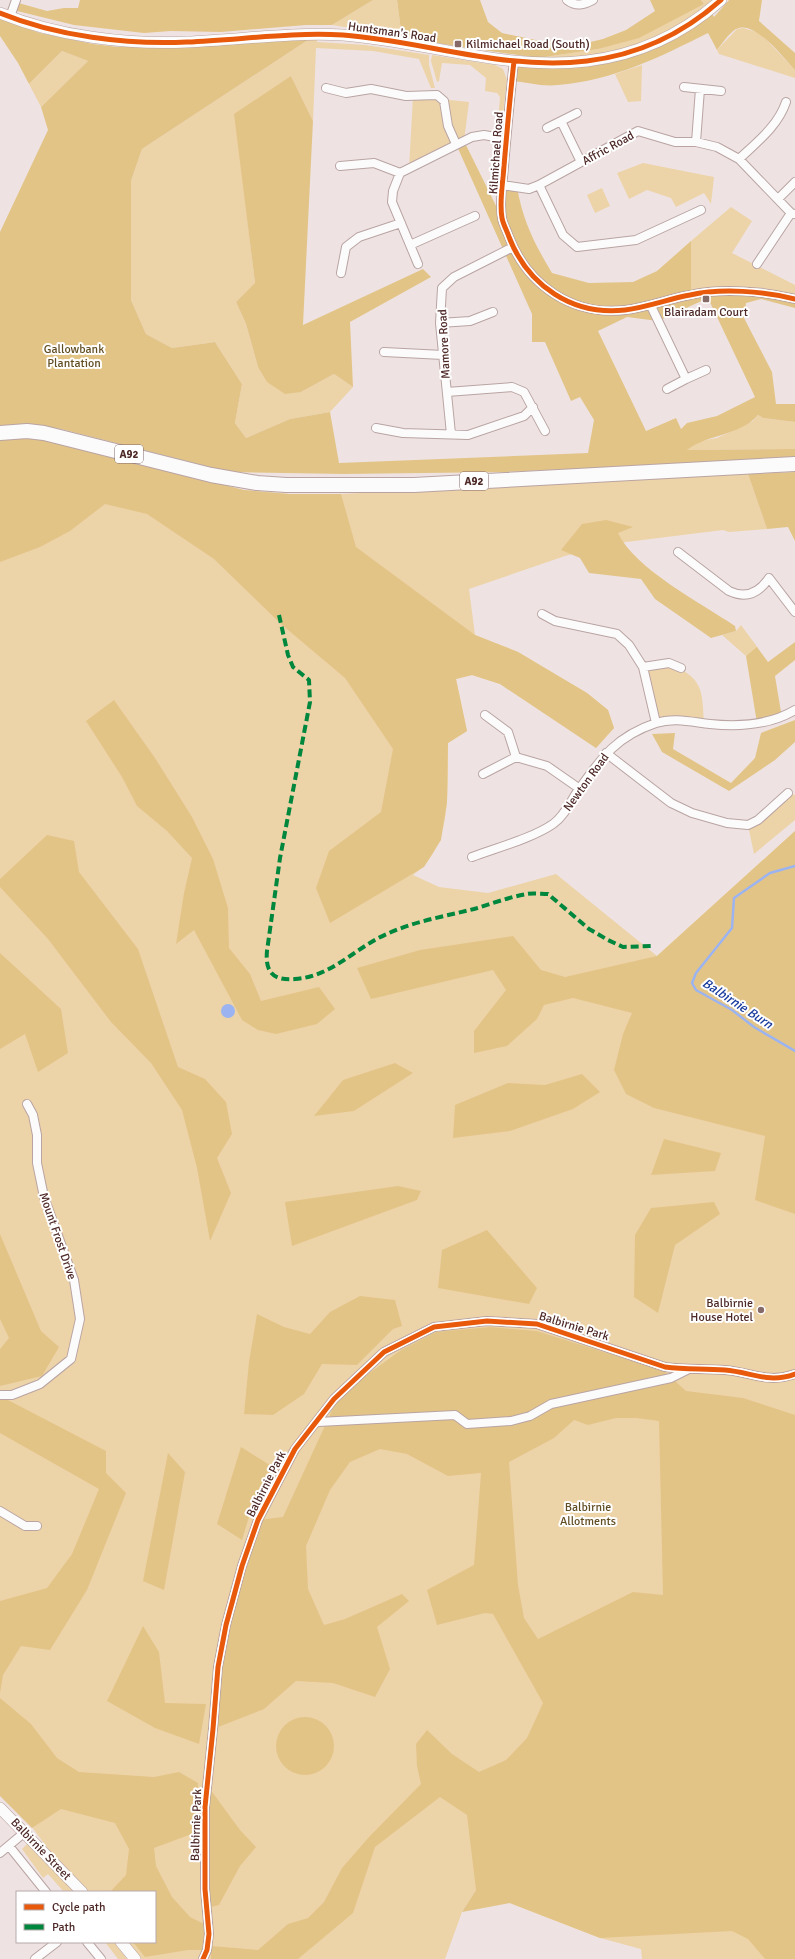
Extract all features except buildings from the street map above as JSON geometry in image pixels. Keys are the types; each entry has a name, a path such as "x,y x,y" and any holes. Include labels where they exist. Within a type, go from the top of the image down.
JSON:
{"highway":[{"name":"A92","path":"0,433 27,431 44,433 211,475 257,483 286,485 414,485 795,464"}],"street":[{"path":"5,15 16,0"},
{"path":"567,0 571,4 580,6 594,0"},
{"name":"Huntsman's Road","path":"5,15 98,39 184,42 296,33 338,35 514,60 546,63 576,62 599,59 636,50 672,35 699,18 721,0"},
{"name":"Kilmichael Road","path":"514,60 502,185 502,218 513,247 531,276 559,298 597,311 623,310 651,306 691,294 740,291 783,296 795,299"},
{"path":"684,87 721,91"},
{"path":"326,88 346,93 371,89 406,96 437,95 444,101 448,126 456,144"},
{"path":"696,142 700,89"},
{"path":"739,159 765,135 782,113 786,102"},
{"path":"547,128 577,113"},
{"path":"561,121 582,162"},
{"name":"Affric Road","path":"502,185 529,189 638,131 676,142 696,142 717,148 739,159 793,213"},
{"path":"418,264 392,202 393,191 400,173 456,144 478,136 506,139"},
{"path":"340,166 374,163 400,173"},
{"path":"778,199 795,182"},
{"path":"539,185 563,235 577,247 636,240 701,210"},
{"path":"757,264 793,213"},
{"path":"410,245 475,216"},
{"path":"341,273 346,247 358,237 401,223"},
{"name":"Mamore Road","path":"451,434 440,323 442,288 454,277 513,247"},
{"path":"651,306 686,380"},
{"path":"440,323 470,321 492,312"},
{"path":"384,352 444,355"},
{"path":"667,389 706,370"},
{"path":"447,392 512,387 524,392 545,431"},
{"path":"376,428 403,433 451,434 468,436 524,416 533,407"},
{"path":"678,552 729,591 737,594 748,595 765,584 769,578 795,612"},
{"path":"542,614 555,621 617,634 629,645 643,668 656,723"},
{"path":"643,668 669,663 681,668"},
{"name":"Newton Road","path":"472,857 533,834 554,824 606,753 626,736 656,723 679,719 742,726 782,718 795,710"},
{"path":"485,715 508,732 516,757"},
{"path":"606,753 671,803 692,813 727,823 748,825 758,820 788,793"},
{"path":"483,774 516,757 547,766 580,789"},
{"name":"Mount Frost Drive","path":"0,1395 12,1395 40,1384 71,1358 80,1319 74,1280 44,1197 37,1163 37,1135 33,1115 27,1104"},
{"name":"Balbirnie Park","path":"203,1959 207,1950 208,1934 204,1889 205,1807 218,1667 226,1625 242,1566 258,1520 296,1449 334,1399 384,1352 434,1327 487,1321 537,1324 665,1367 687,1370 726,1370 769,1379 795,1374"},
{"name":"Balbirnie Park","path":"318,1422 455,1415 467,1424 511,1421 530,1416 551,1404 671,1378 687,1370"},
{"path":"0,1510 25,1526 37,1526"},
{"name":"Balbirnie Street","path":"0,1808 81,1891"},
{"path":"0,1853 25,1832"},
{"path":"9,1846 45,1891"},
{"path":"35,1959 56,1943"},
{"path":"88,1943 101,1959"},
{"path":"122,1943 135,1959"}],"green space":[{"path":"80,0 373,0 332,25 306,25 221,32 171,31 144,33 74,25 13,10 15,2 47,11 64,8 78,8"},
{"path":"373,0 397,0 402,38 374,39 375,32 332,25"},
{"path":"397,0 480,0 488,22 502,33 569,47 603,39 626,30 655,11 650,0 701,0 704,4 639,38 598,49 538,58 402,38"},
{"path":"701,0 721,0 650,42 608,54 570,59 538,58 598,49 704,4"},
{"path":"729,0 762,0 759,21 795,53 795,70 777,50 760,35 744,27 733,31 717,50 708,33 654,59 597,79 578,83 552,85 512,81 514,61 576,62 672,35 709,9 714,17"},
{"name":"Gallowbank Plantation","path":"0,18 40,33 93,44 118,47 213,46 317,34 142,149 131,181 131,300 146,334 172,348 215,342 242,384 235,423 246,438 290,419 330,412 339,463 588,453 594,420 580,397 571,401 545,342 532,342 532,314 456,144 464,141 501,216 502,185 517,187 522,211 530,232 552,273 589,283 633,282 657,271 691,241 691,294 740,291 795,299 795,308 761,299 746,303 744,318 772,372 776,404 795,404 795,422 763,418 758,415 751,422 742,427 704,441 687,450 795,449 795,459 505,472 344,474 230,472 61,429 38,425 0,425 0,232 48,130 41,107 88,61 62,51 29,84 18,63 0,36","holes":["708,298 755,397 717,416 687,423 681,429 676,418 646,431 598,331 627,317 658,321"]},
{"path":"743,28 760,33 795,70 795,78 719,54 717,50 737,29"},
{"path":"317,34 317,42 365,45 429,55 429,65 435,88 431,88 419,59 373,51 316,48 313,121 291,76 244,190 255,284 236,302 246,324 258,367 301,392 334,374 353,387 330,412 290,419 246,438 235,423 242,384 215,342 172,348 146,334 131,300 131,181 142,149"},
{"path":"62,51 88,61 41,107 29,84"},
{"path":"432,55 495,65 503,69 507,80 501,130 497,133 500,97 497,93 485,91 486,78 470,65 442,63 439,81 437,82 431,61"},
{"path":"642,65 641,101 628,102 615,74"},
{"path":"291,76 313,121 303,325 423,269 431,277 350,322 353,387 334,374 301,392 285,394 267,382 258,367 246,324 236,302 255,283 234,114"},
{"path":"413,96 469,102 464,141 409,169"},
{"path":"643,163 714,177 711,204 704,193 676,207 671,198 647,190 629,199 617,173"},
{"path":"602,188 610,206 595,213 587,195"},
{"path":"731,207 752,221 732,253 795,285 795,299 691,294 691,241"},
{"path":"758,415 763,418 795,422 795,449 687,450 696,442 717,438 753,421"},
{"path":"18,438 46,440 244,490 289,494 341,494 356,547 475,635 518,652 587,693 608,710 614,728 596,748 500,684 472,675 456,679 467,731 448,743 447,802 441,840 424,867 330,923 316,888 329,851 381,812 393,749 345,678 281,624 214,559 147,514 105,504 70,531 40,547 0,562 0,440"},
{"name":"Balbirnie Allotments","path":"0,443 243,490 289,494 341,494 748,474 767,529 729,532 723,530 610,544 565,556 469,589 475,635 518,652 587,693 608,710 614,728 596,748 500,684 472,675 456,679 467,731 448,743 446,815 442,833 436,849 426,863 413,875 439,887 488,893 556,874 657,956 795,831 795,1959 642,1959 641,1949 600,1938 476,1890 462,1912 445,1959 130,1959 118,1943 156,1943 156,1891 79,1891 0,1784"},
{"path":"795,472 795,541 788,527 767,529 748,474"},
{"path":"606,520 633,527 618,533 639,559 670,584 735,626 736,631 711,638 655,599 641,579 589,573 580,558 561,550 582,524"},
{"path":"741,625 758,648 746,656 722,635 736,631"},
{"path":"795,642 795,660 775,676 782,718 757,723 746,656 757,647 768,662"},
{"path":"669,663 689,674 698,686 701,693 704,723 659,722 643,667"},
{"path":"114,700 155,758 192,817 213,859 228,908 229,948 250,974 261,1001 319,987 335,1009 317,1024 276,1034 258,1030 242,1020 194,930 176,944 184,893 192,858 167,831 137,806 122,777 86,721"},
{"path":"795,720 795,742 775,760 729,791 662,752 652,734 675,733 673,749 731,783 755,758 761,733"},
{"path":"788,793 795,795 795,820 754,854 748,825"},
{"path":"795,831 795,1214 755,1200 765,1136 654,1108 626,1094 614,1070 623,1034 632,1013 573,998 544,1005 537,1019 507,1046 474,1053 474,1031 506,990 493,970 371,999 357,968 420,950 513,936 541,970 565,977 657,956"},
{"path":"47,835 74,841 79,872 138,949 178,1067 205,1079 226,1102 232,1134 217,1158 231,1193 210,1241 197,1168 182,1110 151,1063 111,1022 48,939 0,887 0,879"},
{"path":"0,953 61,1009 68,1053 38,1072 25,1034 0,1049"},
{"path":"395,1063 413,1073 354,1111 314,1116 343,1080"},
{"path":"582,1074 600,1092 573,1109 510,1131 453,1138 455,1105 508,1083 545,1085"},
{"path":"664,1139 721,1153 715,1171 651,1175"},
{"path":"398,1186 421,1191 417,1200 292,1246 285,1202"},
{"path":"714,1202 720,1214 675,1245 658,1313 634,1297 635,1235 651,1208"},
{"path":"487,1230 537,1288 529,1304 438,1288 442,1250"},
{"path":"0,1234 41,1331 59,1347 42,1376 0,1386 0,1349 9,1338 0,1319"},
{"path":"360,1296 395,1300 402,1326 393,1329 357,1365 322,1364 304,1394 273,1415 244,1414 249,1362 257,1314 284,1327 310,1334 330,1312"},
{"path":"490,1327 537,1331 664,1371 686,1391 743,1398 795,1415 795,1959 765,1959 748,1939 732,1931 600,1938 510,1903 462,1912 476,1890 467,1815 440,1797 375,1847 353,1913 298,1959 211,1959 211,1946 258,1950 288,1924 308,1918 324,1902 342,1868 369,1837 421,1784 417,1766 416,1744 427,1730 452,1754 479,1772 506,1760 527,1738 543,1703 493,1614 485,1613 437,1625 427,1590 474,1565 481,1473 448,1476 407,1454 380,1449 350,1462 330,1490 306,1546 308,1589 324,1625 345,1619 402,1594 409,1601 377,1627 390,1669 375,1697 333,1683 296,1681 264,1709 213,1729 218,1667 258,1520 283,1517 334,1406 364,1377 401,1350 436,1332","holes":["616,1418 636,1418 659,1421 663,1595 633,1592 538,1639 524,1618 518,1585 509,1462 554,1438 574,1420 588,1425"]},
{"path":"0,1399 6,1399 106,1451 106,1473 126,1493 87,1590 50,1650 21,1646 3,1675 0,1693 0,1601 47,1588 72,1554 99,1489 0,1433"},
{"path":"241,1447 273,1467 252,1507 242,1540 217,1524"},
{"path":"168,1453 185,1472 164,1590 143,1581"},
{"path":"143,1626 159,1652 165,1703 206,1704 199,1744 155,1728 107,1701"},
{"path":"0,1698 31,1724 57,1758 79,1772 154,1777 179,1772 198,1783 196,1836 189,1835 154,1848 156,1866 172,1897 190,1917 208,1926 207,1950 188,1950 145,1957 134,1943 156,1943 156,1891 111,1891 126,1875 129,1849 115,1823 61,1809 32,1828 0,1796"},
{"path":"299,1717 311,1717 326,1725 334,1740 334,1752 326,1767 311,1775 299,1775 284,1767 276,1752 276,1740 284,1725"},
{"path":"207,1785 240,1830 256,1847 240,1866 219,1905 206,1908"},
{"path":"29,1842 74,1891 63,1891 48,1874 43,1878 22,1849"},
{"path":"106,1943 116,1943 127,1959 118,1959"}],"water":[{"path":"228,1004 233,1006 235,1011 233,1016 228,1018 223,1016 221,1011 223,1006"}],"waterway":[{"name":"Balbirnie Burn","path":"795,866 770,873 734,898 732,928 696,973 692,983 696,990 732,1010 754,1027 795,1051"}],"marked path":[{"path":"279,615 288,655 293,667 309,680 310,702 280,858 267,951 267,965 272,974 276,977 295,979 321,973 333,967 366,945 399,929 520,895 529,894 548,894 589,929 623,947 652,946"}],"cycle path":[{"path":"0,13 44,28 116,40 164,43 284,35 343,35 373,38 495,59 556,63 606,58 642,48 675,33 691,23 721,0"},
{"path":"514,61 501,212 504,225 517,254 528,270 540,283 555,294 570,302 588,308 606,311 633,309 702,293 728,291 757,292 795,299"},
{"path":"203,1959 207,1950 209,1934 205,1889 205,1807 218,1667 226,1625 242,1566 258,1520 295,1449 334,1399 384,1352 434,1327 487,1321 537,1324 665,1367 725,1370 768,1378 785,1377 795,1374"}],"place":[{"name":"Kilmichael Road (South)","path":"458,44"},
{"name":"Blairadam Court","path":"706,299"},
{"name":"Balbirnie House Hotel","path":"761,1310"}]}
